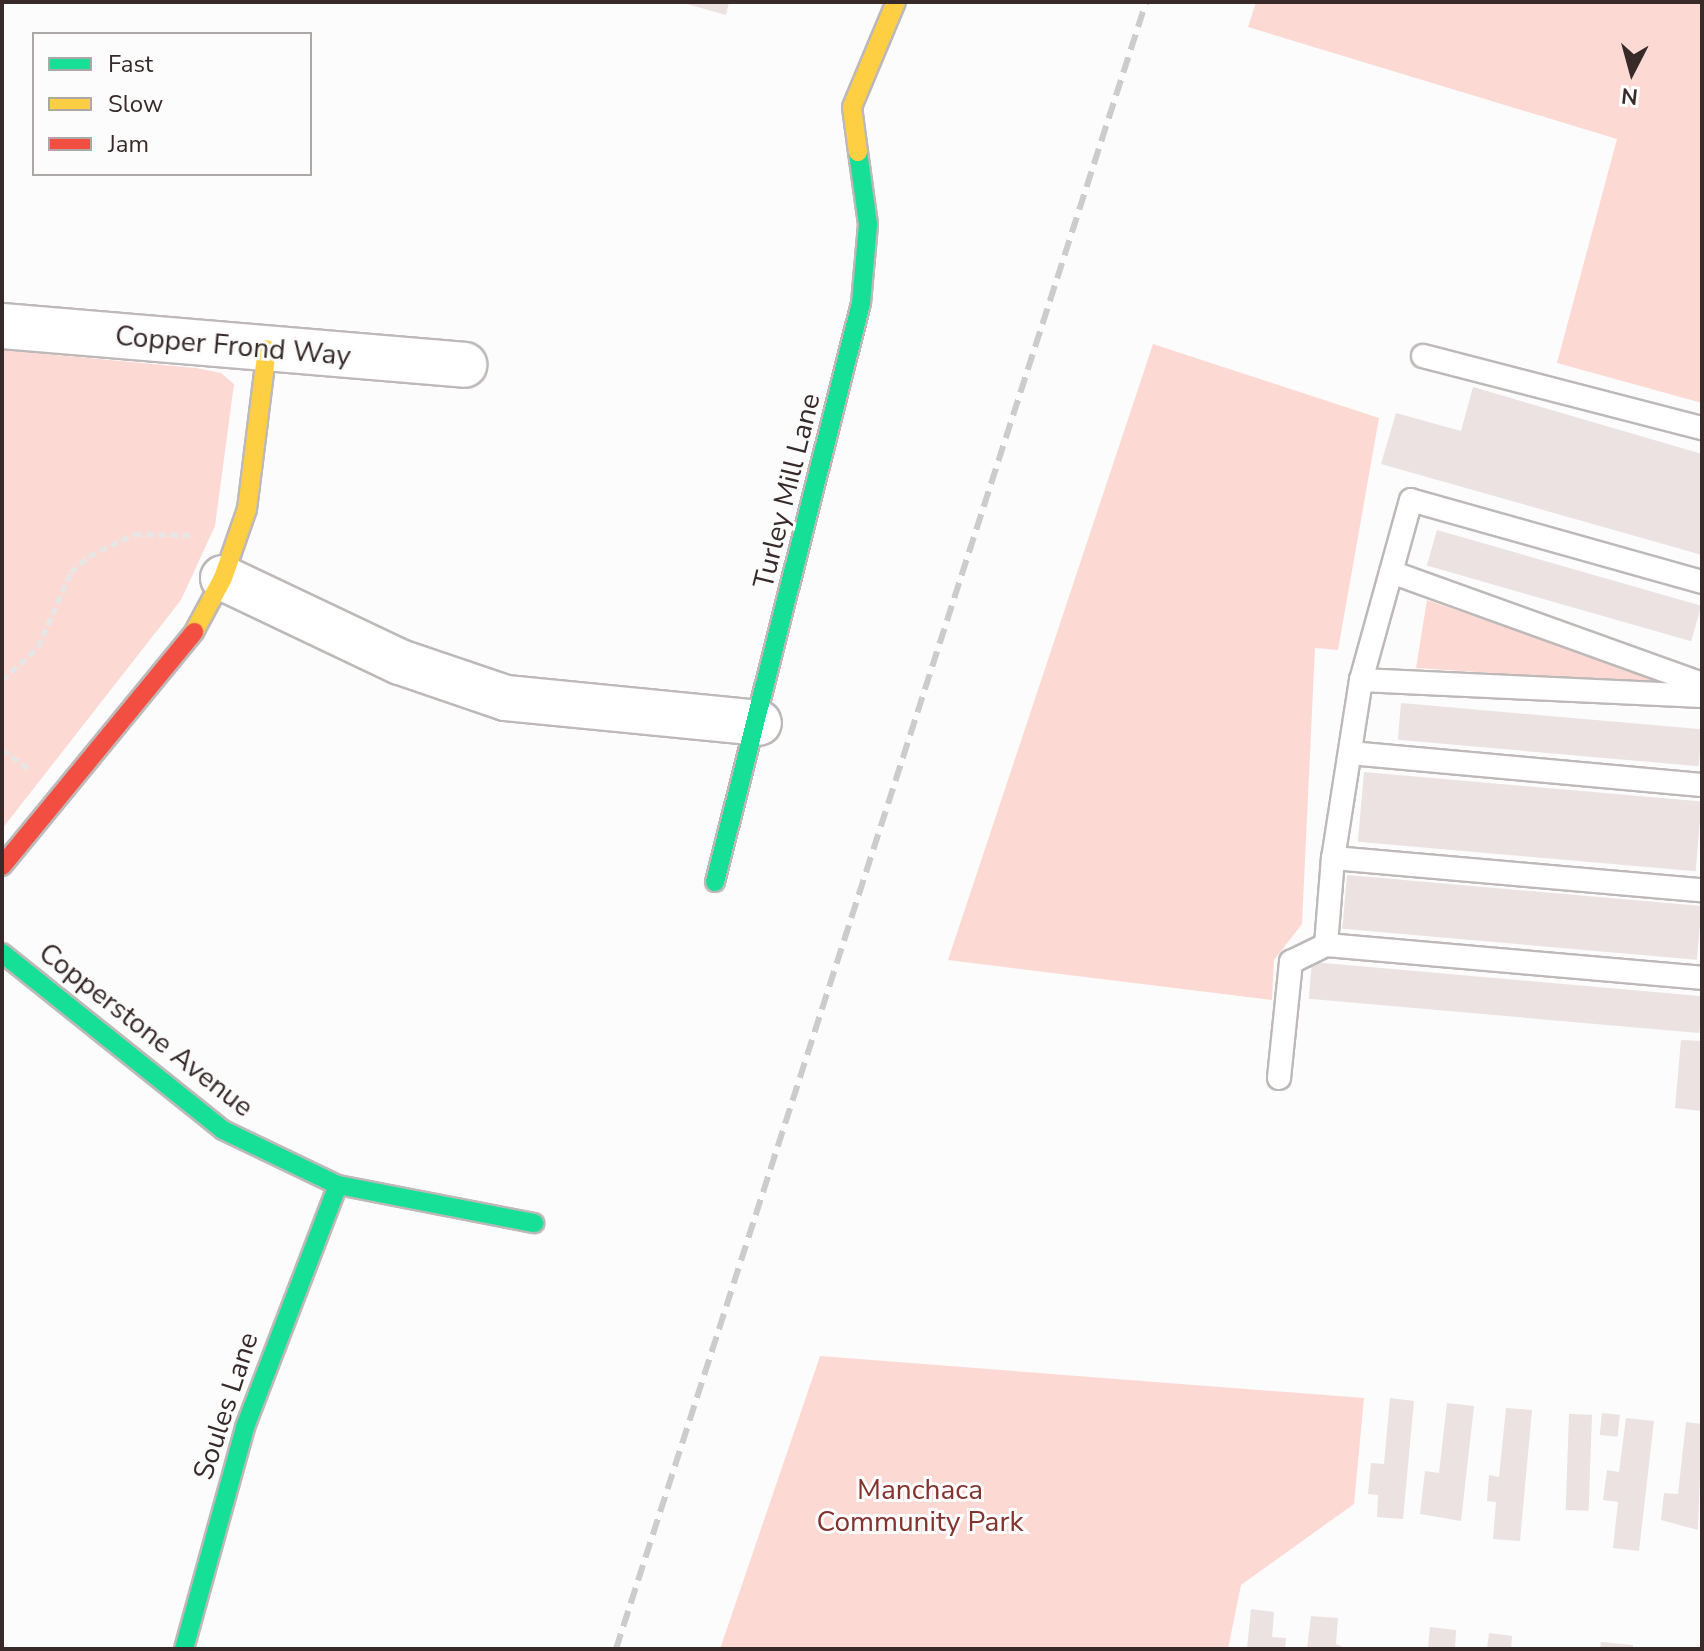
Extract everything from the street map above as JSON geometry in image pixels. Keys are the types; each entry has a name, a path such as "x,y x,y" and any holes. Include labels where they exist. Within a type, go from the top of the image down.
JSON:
{"street":[{"name":"Turley Mill Lane","path":"715,882 759,723 861,303 868,224 852,107 896,2"},
{"name":"Copper Frond Way","path":"2,326 464,365"},
{"path":"2,866 197,629 223,578 247,509 267,349"},
{"path":"223,578 400,662 506,698 759,723"},
{"name":"Copperstone Avenue","path":"2,953 223,1130 338,1185 534,1223"},
{"name":"Soules Lane","path":"184,1649 245,1427 338,1185"}],"lane":[{"path":"1423,356 1702,428"},
{"path":"1326,945 1333,858 1361,680 1411,500 1702,582"},
{"path":"1391,572 1702,684"},
{"path":"1361,680 1702,696"},
{"path":"1350,753 1702,785"},
{"path":"1333,858 1702,890"},
{"path":"1279,1078 1291,962 1326,945 1702,978"}],"path":[{"path":"2,680 38,647 71,572 89,556 134,534 192,535"},
{"path":"2,749 29,769"}],"green space":[{"path":"1256,2 1702,2 1702,403 1557,363 1617,139 1248,27"},
{"path":"1153,344 1379,418 1338,650 1315,648 1302,924 1274,960 1272,1000 948,960"},
{"path":"2,350 196,368 221,373 234,384 215,526 181,600 2,829"},
{"path":"1427,600 1675,685 1416,668"},
{"name":"Manchaca Community Park","path":"820,1356 1364,1398 1354,1504 1241,1585 1228,1649 720,1649"}],"building":[{"path":"680,2 729,2 726,15"},
{"path":"1473,387 1702,454 1702,555 1381,464 1396,413 1461,431"},
{"path":"1437,530 1701,606 1691,641 1427,566"},
{"path":"1401,703 1702,729 1699,766 1398,740"},
{"path":"1364,772 1702,802 1696,871 1358,842"},
{"path":"1347,875 1702,906 1697,960 1342,929"},
{"path":"1312,962 1702,996 1699,1033 1309,999"},
{"path":"1681,1040 1702,1041 1702,1111 1675,1108"},
{"path":"1390,1398 1414,1401 1403,1519 1377,1517 1378,1495 1368,1494 1371,1463 1384,1464"},
{"path":"1447,1403 1474,1406 1461,1521 1420,1514 1425,1471 1439,1473"},
{"path":"1506,1408 1532,1410 1520,1541 1493,1539 1496,1502 1487,1501 1489,1475 1499,1477"},
{"path":"1602,1413 1620,1415 1618,1437 1600,1435"},
{"path":"1569,1414 1592,1415 1589,1511 1566,1510"},
{"path":"1626,1418 1654,1421 1639,1551 1613,1548 1618,1502 1603,1500 1607,1470 1619,1472"},
{"path":"1686,1422 1702,1424 1698,1530 1661,1520 1664,1493 1678,1494"},
{"path":"1251,1609 1274,1612 1272,1637 1286,1638 1285,1649 1247,1649"},
{"path":"1311,1616 1338,1618 1336,1644 1347,1649 1307,1649"},
{"path":"1430,1627 1456,1630 1455,1649 1428,1649"},
{"path":"1489,1633 1512,1636 1511,1649 1487,1649"},
{"path":"1601,1642 1633,1645 1633,1649 1600,1649"}],"railway":[{"path":"616,1649 1146,2"}],"traffic: fast":[{"path":"715,882 861,303 868,224 858,152"},
{"path":"2,953 223,1130 338,1185 534,1223"},
{"path":"184,1649 245,1427 338,1185"}],"traffic: slow":[{"path":"858,152 852,107 896,2"},
{"path":"194,632 223,578 247,509 267,349"}],"traffic: jam":[{"path":"2,866 194,632"}]}
